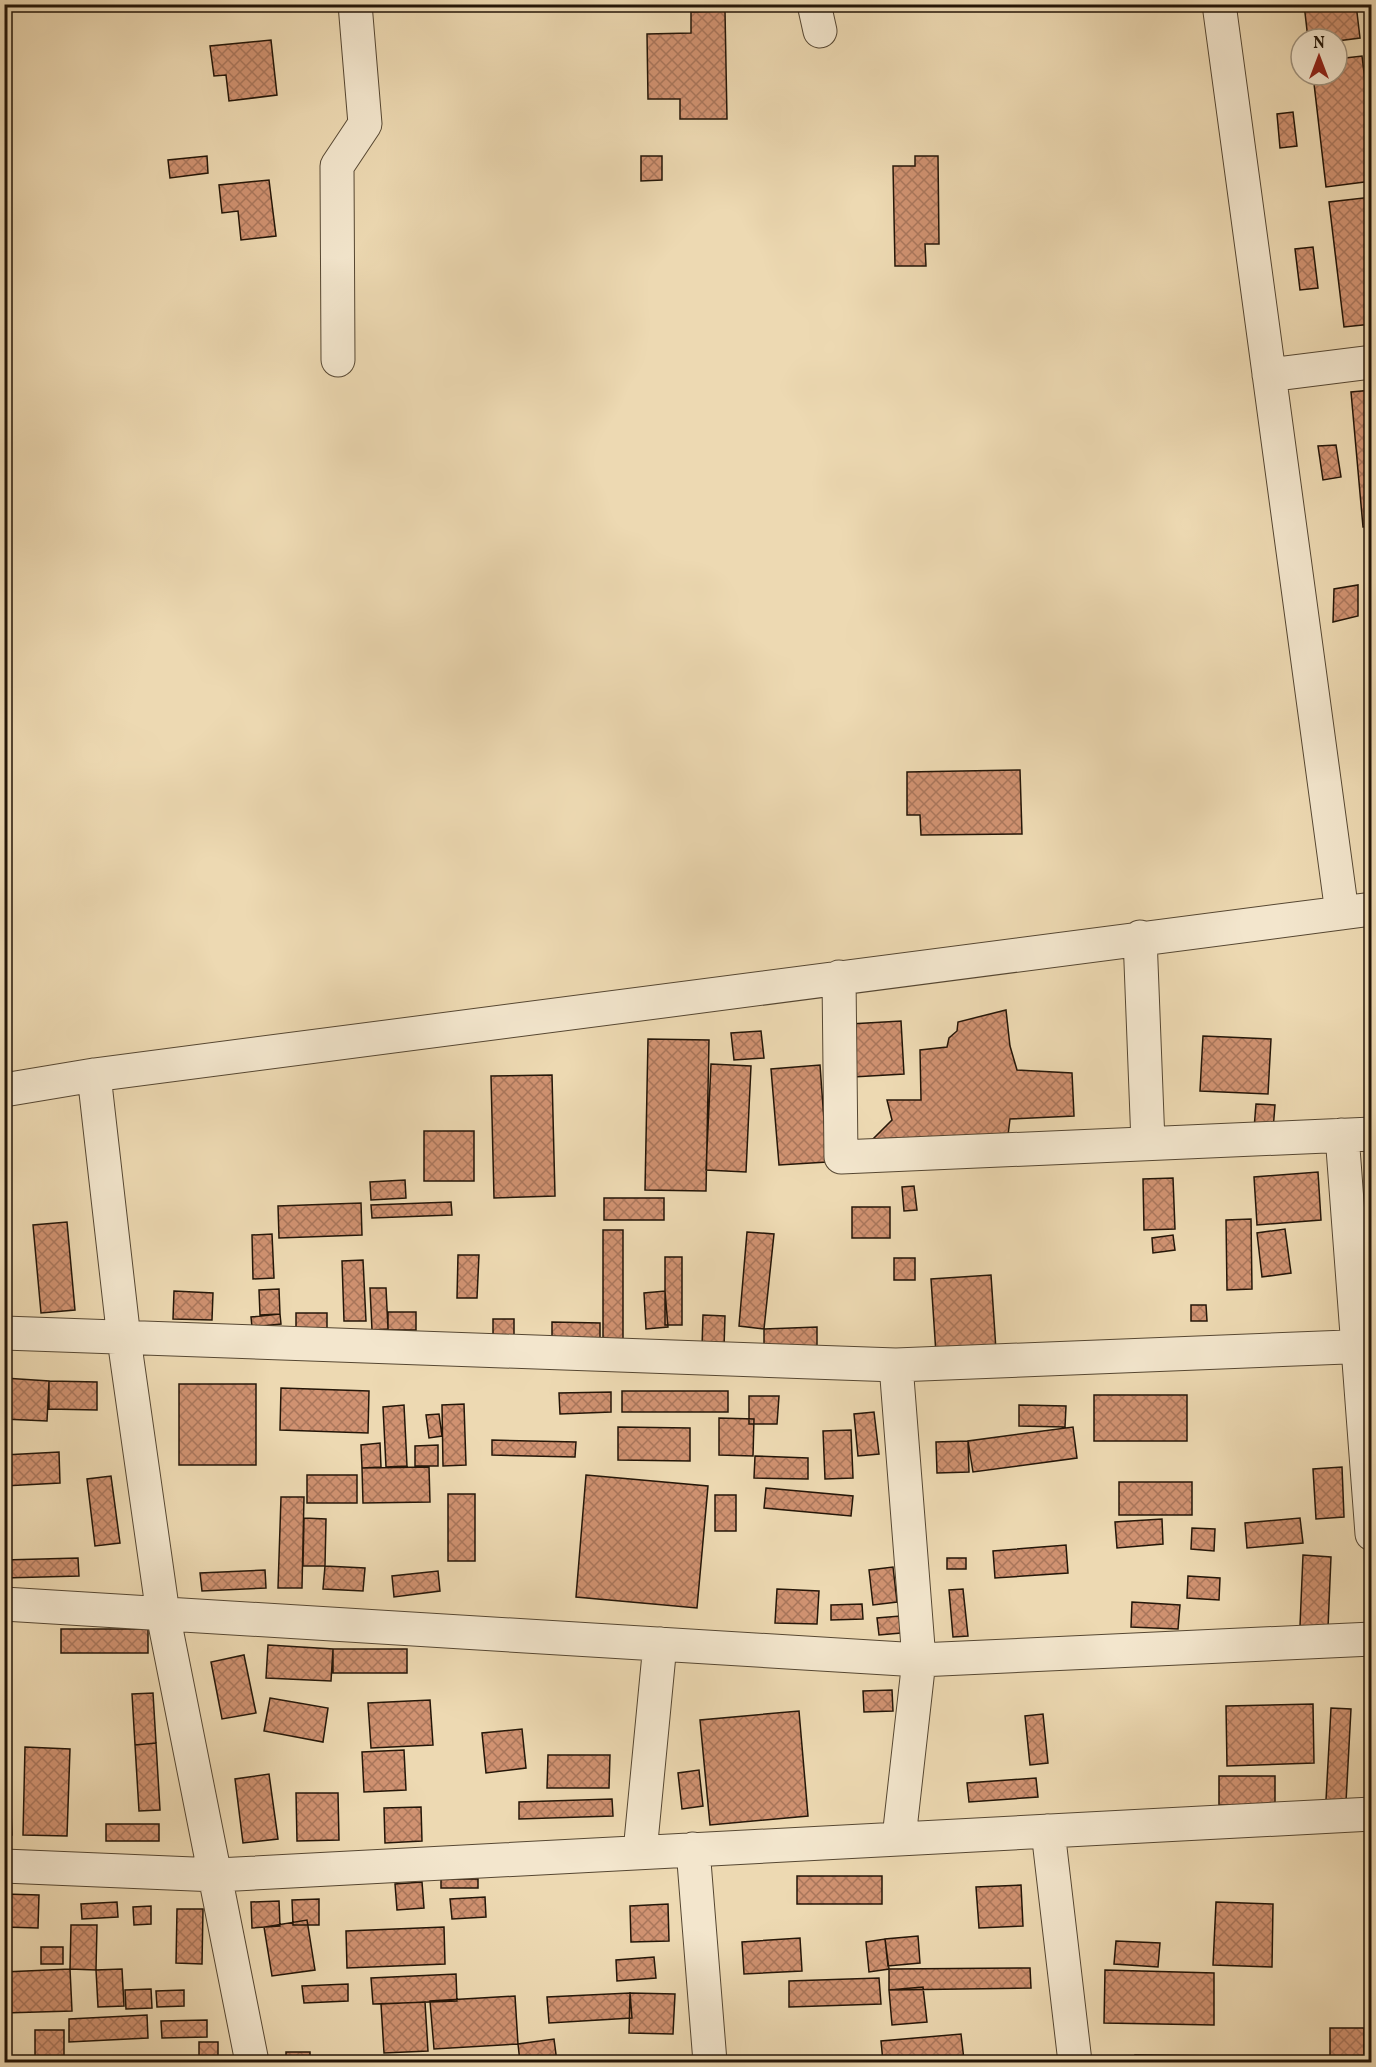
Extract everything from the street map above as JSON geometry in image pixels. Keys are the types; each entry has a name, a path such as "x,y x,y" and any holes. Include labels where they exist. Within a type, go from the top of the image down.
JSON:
{"street":[{"path":"338,360 337,166 365,124 355,4"},
{"path":"4,1090 94,1076 840,977 1357,911 1269,375 1219,4"},
{"path":"1269,375 1371,362"},
{"path":"1140,938 1148,1143"},
{"path":"840,977 841,1156 1357,1134 1371,1533"},
{"path":"94,1076 124,1339 163,1614 217,1875 252,2062"},
{"path":"4,1333 896,1365 1365,1346"},
{"path":"896,1365 919,1660 898,1838"},
{"path":"4,1604 919,1660 1371,1639"},
{"path":"640,1852 660,1644"},
{"path":"4,1866 217,1875 1371,1814"},
{"path":"1048,1831 1076,2062"},
{"path":"693,1849 710,2062"}],"building":[{"path":"229,4 285,4 230,11"},
{"path":"1304,4 1356,4 1360,38 1349,39 1349,27 1307,27"},
{"path":"725,11 727,119 680,119 680,99 648,99 647,34 691,33 691,12"},
{"path":"271,40 277,95 229,101 226,75 214,76 210,46"},
{"path":"1362,56 1372,138 1372,181 1326,187 1314,87 1349,87 1349,58"},
{"path":"1293,112 1297,146 1280,148 1277,114"},
{"path":"207,156 208,173 170,178 168,160"},
{"path":"641,156 662,156 662,180 641,181"},
{"path":"915,156 938,156 939,244 925,244 926,266 895,266 893,166 915,166"},
{"path":"269,180 276,236 241,240 238,211 222,213 219,185"},
{"path":"1372,197 1372,324 1344,327 1329,202"},
{"path":"1313,247 1318,288 1300,290 1295,249"},
{"path":"1372,390 1372,526 1363,527 1351,392"},
{"path":"1336,445 1341,477 1323,480 1318,446"},
{"path":"1358,585 1358,616 1333,622 1334,589"},
{"path":"1020,770 1022,834 921,835 920,815 907,815 907,772"},
{"path":"1006,1010 1010,1046 1017,1070 1072,1073 1074,1116 1010,1119 1008,1135 873,1139 892,1120 887,1100 921,1100 920,1050 947,1047 949,1038 957,1031 958,1022"},
{"path":"901,1021 904,1074 853,1077 850,1024"},
{"path":"761,1031 764,1058 734,1060 731,1033"},
{"path":"1203,1036 1271,1039 1268,1094 1200,1091"},
{"path":"648,1039 709,1040 706,1191 645,1190"},
{"path":"711,1064 751,1066 746,1172 706,1170"},
{"path":"820,1065 827,1162 779,1165 771,1069"},
{"path":"552,1075 555,1196 494,1198 491,1076"},
{"path":"1256,1104 1275,1105 1273,1130 1254,1129"},
{"path":"424,1131 474,1131 474,1181 424,1181"},
{"path":"1318,1172 1321,1220 1257,1225 1254,1177"},
{"path":"1173,1178 1175,1229 1144,1230 1143,1179"},
{"path":"405,1180 406,1198 371,1200 370,1182"},
{"path":"914,1186 917,1210 904,1211 902,1187"},
{"path":"604,1198 664,1198 664,1220 604,1220"},
{"path":"451,1202 452,1215 372,1218 371,1205"},
{"path":"361,1203 362,1235 279,1238 278,1206"},
{"path":"852,1207 890,1207 890,1238 852,1238"},
{"path":"1251,1219 1252,1289 1227,1290 1226,1220"},
{"path":"67,1222 75,1310 41,1313 33,1225"},
{"path":"1285,1229 1291,1273 1262,1277 1257,1233"},
{"path":"603,1230 623,1230 623,1344 603,1344"},
{"path":"747,1232 774,1234 764,1329 739,1326"},
{"path":"272,1234 274,1278 253,1279 252,1235"},
{"path":"1173,1235 1175,1250 1153,1253 1152,1238"},
{"path":"458,1255 479,1255 477,1298 457,1298"},
{"path":"665,1257 682,1257 682,1325 665,1325"},
{"path":"894,1258 915,1258 915,1280 894,1280"},
{"path":"363,1260 366,1321 344,1321 342,1261"},
{"path":"991,1275 996,1350 936,1354 931,1279"},
{"path":"370,1288 386,1288 388,1329 372,1330"},
{"path":"279,1289 280,1314 260,1315 259,1290"},
{"path":"174,1291 213,1293 212,1320 173,1319"},
{"path":"665,1291 668,1327 646,1329 644,1293"},
{"path":"1191,1305 1206,1305 1207,1321 1191,1321"},
{"path":"388,1312 416,1312 416,1330 388,1330"},
{"path":"296,1313 327,1313 327,1329 296,1329"},
{"path":"280,1314 281,1324 252,1327 251,1317"},
{"path":"703,1315 725,1316 724,1348 702,1347"},
{"path":"493,1319 514,1319 514,1338 493,1338"},
{"path":"552,1322 600,1323 600,1341 552,1341"},
{"path":"817,1327 817,1348 764,1349 764,1329"},
{"path":"4,1378 49,1381 47,1421 4,1419"},
{"path":"49,1381 97,1382 97,1410 49,1409"},
{"path":"179,1384 256,1384 256,1465 179,1465"},
{"path":"281,1388 369,1391 368,1433 280,1430"},
{"path":"622,1391 728,1391 728,1412 622,1412"},
{"path":"611,1392 611,1412 560,1414 559,1393"},
{"path":"1094,1395 1187,1395 1187,1441 1094,1441"},
{"path":"749,1396 779,1396 777,1424 749,1424"},
{"path":"464,1404 466,1465 443,1466 442,1405"},
{"path":"404,1405 407,1466 386,1467 383,1407"},
{"path":"1019,1405 1066,1406 1065,1427 1019,1426"},
{"path":"874,1412 879,1454 858,1456 854,1414"},
{"path":"439,1414 442,1436 429,1438 426,1415"},
{"path":"719,1418 754,1419 753,1456 719,1455"},
{"path":"618,1427 690,1428 690,1461 618,1460"},
{"path":"1073,1427 1077,1458 973,1472 968,1441"},
{"path":"851,1430 853,1478 825,1479 823,1431"},
{"path":"492,1440 576,1442 575,1457 492,1455"},
{"path":"968,1441 969,1472 937,1473 936,1442"},
{"path":"380,1443 381,1467 362,1468 361,1445"},
{"path":"438,1445 438,1466 415,1466 415,1446"},
{"path":"59,1452 60,1483 4,1486 4,1455"},
{"path":"755,1456 808,1458 808,1479 754,1478"},
{"path":"429,1467 430,1502 363,1503 362,1468"},
{"path":"1342,1467 1344,1517 1316,1519 1313,1469"},
{"path":"307,1475 357,1475 357,1503 307,1503"},
{"path":"586,1475 708,1486 697,1608 576,1597"},
{"path":"111,1476 120,1543 95,1546 87,1479"},
{"path":"1119,1482 1192,1482 1192,1515 1119,1515"},
{"path":"766,1488 853,1496 851,1516 764,1508"},
{"path":"448,1494 475,1494 475,1561 448,1561"},
{"path":"715,1495 736,1495 736,1531 715,1531"},
{"path":"281,1497 304,1497 302,1588 278,1588"},
{"path":"304,1518 326,1519 325,1566 303,1566"},
{"path":"1300,1518 1303,1543 1247,1548 1245,1523"},
{"path":"1162,1519 1163,1544 1117,1548 1115,1522"},
{"path":"1192,1528 1215,1529 1214,1551 1191,1549"},
{"path":"1066,1545 1068,1573 995,1578 993,1551"},
{"path":"1303,1555 1331,1557 1328,1628 1300,1626"},
{"path":"78,1558 79,1576 4,1578 4,1560"},
{"path":"947,1558 966,1558 966,1569 947,1569"},
{"path":"325,1566 365,1568 363,1591 323,1589"},
{"path":"893,1567 897,1602 873,1605 869,1570"},
{"path":"265,1570 266,1588 202,1591 200,1573"},
{"path":"438,1571 440,1591 394,1597 392,1576"},
{"path":"1188,1576 1220,1578 1219,1600 1187,1598"},
{"path":"777,1589 819,1591 817,1624 775,1623"},
{"path":"963,1589 968,1636 953,1637 949,1590"},
{"path":"1132,1602 1180,1605 1178,1629 1131,1627"},
{"path":"862,1604 863,1619 831,1620 831,1605"},
{"path":"900,1616 901,1633 879,1635 877,1618"},
{"path":"61,1629 148,1629 148,1653 61,1653"},
{"path":"268,1645 333,1649 331,1681 266,1678"},
{"path":"333,1649 407,1649 407,1673 333,1673"},
{"path":"244,1655 256,1713 222,1719 211,1662"},
{"path":"892,1690 893,1711 864,1712 863,1691"},
{"path":"153,1693 156,1743 135,1745 132,1694"},
{"path":"270,1698 328,1708 323,1742 264,1731"},
{"path":"430,1700 433,1745 371,1748 368,1703"},
{"path":"1313,1704 1314,1763 1227,1766 1226,1706"},
{"path":"1331,1708 1351,1709 1346,1802 1326,1800"},
{"path":"799,1711 808,1816 710,1825 700,1720"},
{"path":"1043,1714 1048,1763 1030,1765 1025,1716"},
{"path":"522,1729 526,1768 486,1773 482,1733"},
{"path":"156,1743 160,1810 139,1811 135,1745"},
{"path":"25,1747 70,1749 67,1836 23,1835"},
{"path":"404,1750 406,1790 364,1792 362,1752"},
{"path":"548,1755 610,1755 609,1788 547,1788"},
{"path":"699,1770 703,1806 682,1809 678,1773"},
{"path":"269,1774 278,1839 243,1843 235,1779"},
{"path":"1219,1776 1275,1776 1275,1805 1219,1805"},
{"path":"1036,1778 1038,1797 969,1802 967,1783"},
{"path":"296,1793 338,1793 339,1840 297,1841"},
{"path":"612,1799 613,1816 519,1819 519,1802"},
{"path":"421,1807 422,1841 385,1843 384,1808"},
{"path":"11,1812 12,1835 4,1835 4,1813"},
{"path":"106,1824 159,1824 159,1841 106,1841"},
{"path":"797,1876 882,1876 882,1904 797,1904"},
{"path":"441,1879 478,1879 478,1888 441,1888"},
{"path":"422,1882 424,1908 397,1910 395,1884"},
{"path":"1021,1885 1023,1926 979,1928 976,1887"},
{"path":"4,1894 39,1895 38,1928 4,1927"},
{"path":"485,1897 486,1917 452,1919 450,1899"},
{"path":"319,1899 319,1925 293,1925 292,1900"},
{"path":"279,1901 280,1926 252,1928 251,1902"},
{"path":"117,1902 118,1917 82,1919 81,1904"},
{"path":"1216,1902 1273,1904 1272,1967 1213,1965"},
{"path":"668,1904 669,1941 631,1942 630,1906"},
{"path":"151,1906 151,1924 134,1925 133,1907"},
{"path":"177,1909 203,1909 202,1964 176,1963"},
{"path":"307,1920 315,1970 272,1976 264,1927"},
{"path":"71,1925 97,1925 96,1970 70,1969"},
{"path":"444,1927 445,1964 347,1968 346,1931"},
{"path":"918,1936 920,1963 888,1966 885,1939"},
{"path":"800,1938 802,1971 744,1974 742,1942"},
{"path":"885,1939 889,1969 869,1972 866,1942"},
{"path":"1116,1941 1160,1943 1158,1967 1114,1964"},
{"path":"41,1947 63,1947 63,1964 41,1964"},
{"path":"654,1957 656,1978 617,1981 616,1960"},
{"path":"1030,1968 1031,1988 889,1990 889,1969"},
{"path":"70,1969 72,2011 4,2013 4,1972"},
{"path":"122,1969 124,2006 98,2007 96,1970"},
{"path":"1105,1970 1214,1973 1214,2025 1104,2023"},
{"path":"456,1974 457,2001 373,2004 371,1978"},
{"path":"879,1978 881,2004 789,2007 789,1981"},
{"path":"348,1984 348,2001 304,2003 302,1986"},
{"path":"923,1987 927,2022 892,2025 889,1990"},
{"path":"151,1989 152,2008 126,2009 125,1990"},
{"path":"184,1990 184,2006 157,2007 156,1991"},
{"path":"630,1993 632,2018 549,2023 547,1997"},
{"path":"630,1993 675,1994 673,2034 629,2033"},
{"path":"515,1996 518,2044 434,2049 430,2001"},
{"path":"425,2002 428,2051 384,2053 381,2004"},
{"path":"147,2015 148,2038 69,2042 69,2019"},
{"path":"207,2020 207,2037 162,2038 161,2021"},
{"path":"1330,2028 1364,2028 1364,2062 1330,2062"},
{"path":"35,2030 64,2030 64,2062 35,2062"},
{"path":"961,2034 964,2060 883,2062 881,2041"},
{"path":"554,2039 557,2062 520,2062 518,2044"},
{"path":"199,2042 218,2042 218,2062 199,2062"},
{"path":"286,2052 310,2052 310,2062 286,2062"},
{"path":"1135,2055 1223,2056 1223,2062 1135,2062"}]}
